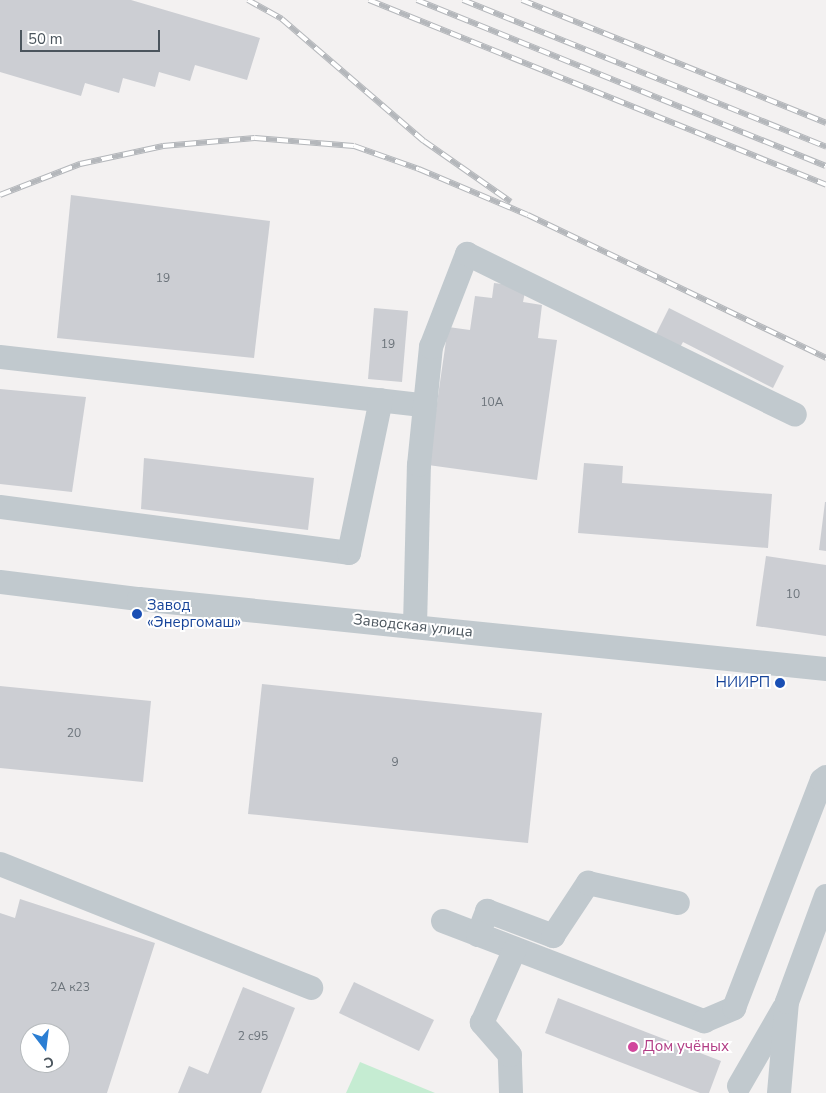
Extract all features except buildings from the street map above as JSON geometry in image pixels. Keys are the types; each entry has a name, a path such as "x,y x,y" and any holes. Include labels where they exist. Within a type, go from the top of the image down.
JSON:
{"street":[{"path":"415,626 424,405 432,348 467,254 795,416"},
{"path":"0,357 424,405"},
{"path":"0,507 349,553 381,400"},
{"name":"Заводская улица","path":"0,582 139,599 826,669"},
{"path":"443,921 704,1021 734,1008 822,780 826,777"},
{"path":"0,864 311,988"},
{"path":"478,934 487,911 553,936 588,883 678,903"},
{"path":"739,1086 787,1002 826,896"},
{"path":"511,1093 510,1055 482,1023 515,949"},
{"path":"779,1093 787,1002"}],"green space":[{"path":"360,1062 435,1093 346,1093"}],"railway":[{"path":"248,0 282,19 424,141 511,202"},
{"path":"369,0 826,185"},
{"path":"417,0 826,166"},
{"path":"463,0 826,147"},
{"path":"522,0 826,123"},
{"path":"0,195 80,164 163,146 255,138 354,146 419,169 528,215 826,358"}],"place":[{"name":"Завод «Энергомаш»","path":"137,614"},
{"name":"НИИРП","path":"780,683"},
{"name":"Дом учёных","path":"633,1047"}]}
